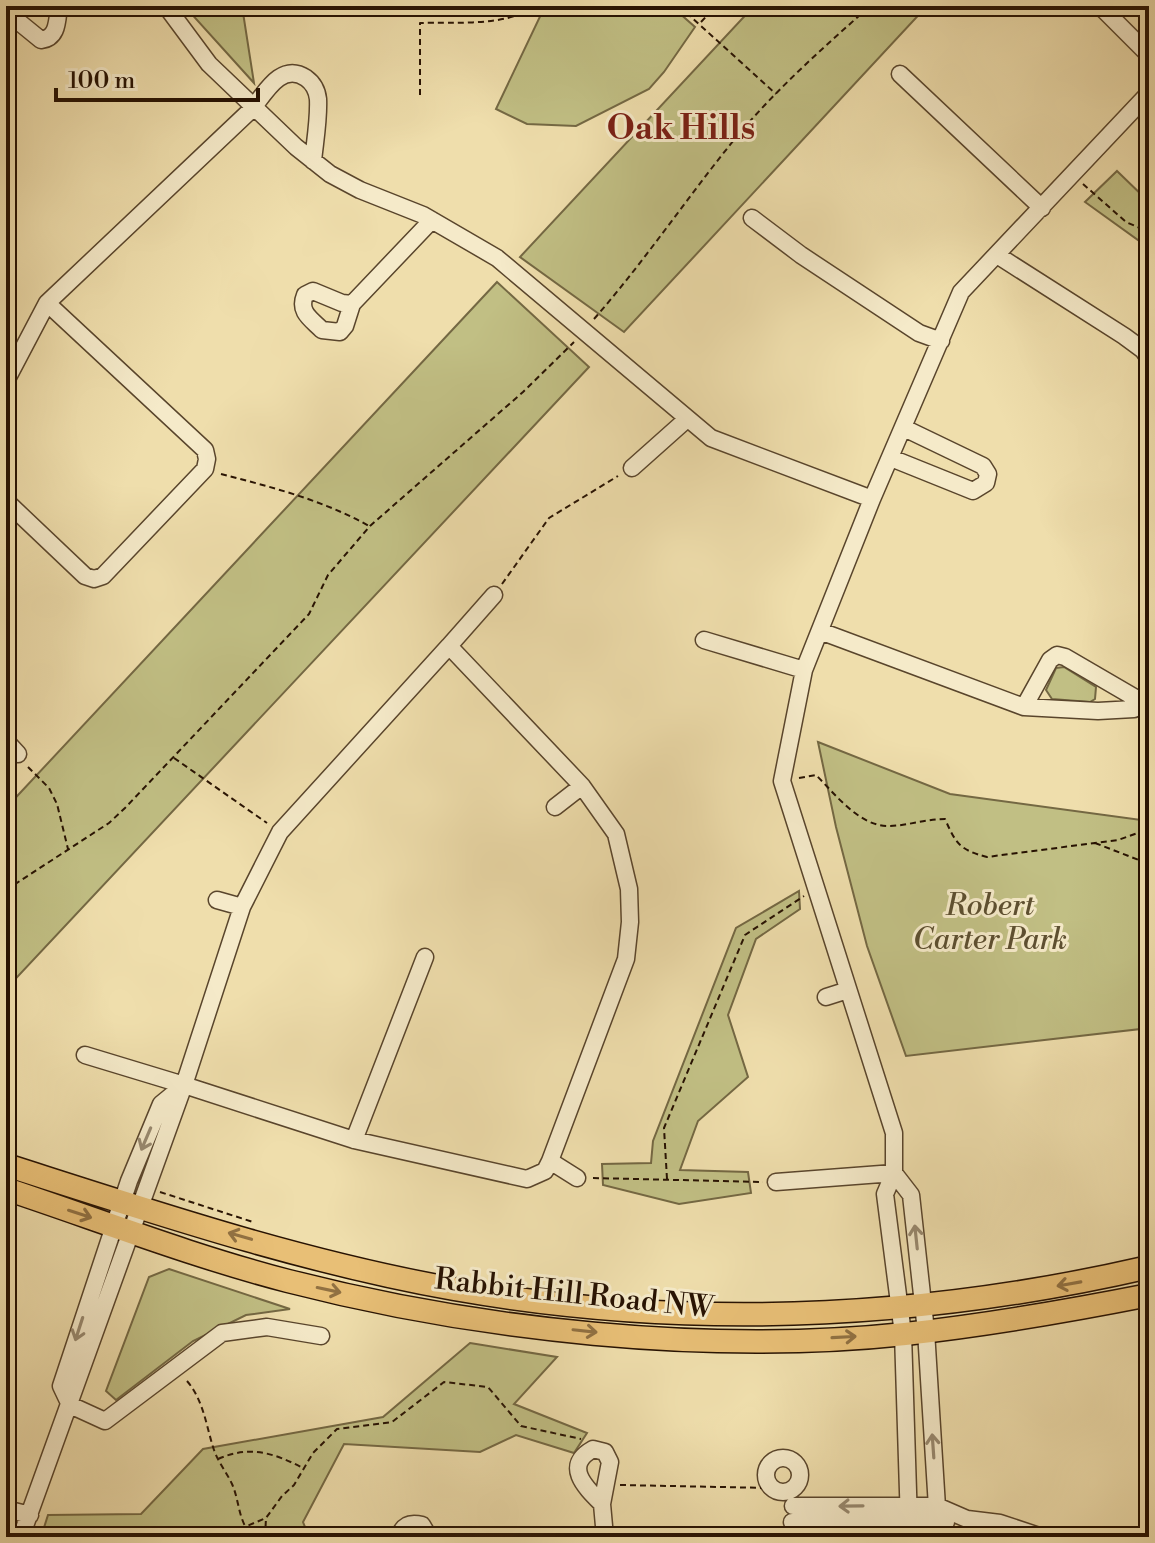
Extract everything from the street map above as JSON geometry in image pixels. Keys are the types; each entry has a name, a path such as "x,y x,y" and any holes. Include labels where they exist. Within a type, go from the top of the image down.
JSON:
{"main road":[{"name":"Rabbit Hill Road NW","path":"6,1165 137,1199 342,1265 485,1293 657,1312 757,1315 912,1308 1082,1282 1149,1267"},
{"name":"Rabbit Hill Road NW","path":"6,1189 288,1281 452,1316 668,1339 797,1340 903,1334 1070,1311 1149,1295"}],"street":[{"path":"12,6 14,18 41,40 54,33 59,6"},
{"path":"166,6 196,49 253,108 313,161 360,190 432,220 497,258 711,438 872,499"},
{"path":"1100,6 1149,55"},
{"path":"900,74 1042,208"},
{"path":"6,381 47,303 253,108 282,75 302,75 312,82 318,101 313,161"},
{"path":"938,1523 926,1331 912,1308 885,1194 894,1173 894,1133 782,781 804,670 872,499 961,292 1149,93"},
{"path":"752,218 801,255 919,333 941,341"},
{"path":"352,304 432,220"},
{"path":"997,255 1124,336 1143,350 1149,359"},
{"path":"6,501 85,576 94,579 103,576 205,469 205,450 47,303"},
{"path":"632,468 687,419"},
{"path":"891,458 973,491 986,483 988,474 983,466 904,428"},
{"path":"321,1336 267,1327 222,1333 105,1421 70,1405 61,1386 184,1085 242,907 280,832 494,595"},
{"path":"820,631 1024,707 1098,711 1134,709 1146,699 1057,655 1050,660 1024,707"},
{"path":"704,640 804,670"},
{"path":"85,1055 354,1140 514,1178 536,1177 545,1171 626,959 630,922 629,889 616,834 582,786 449,646"},
{"path":"6,741 18,754"},
{"path":"555,807 582,786"},
{"path":"217,900 242,907"},
{"path":"354,1140 425,957"},
{"path":"826,997 848,990"},
{"path":"137,1199 161,1104 184,1085"},
{"path":"550,1161 577,1178"},
{"path":"776,1182 894,1173"},
{"path":"894,1173 911,1195 912,1308 903,1334 909,1523"},
{"path":"25,1527 70,1405"},
{"path":"602,1504 578,1473 585,1453 593,1449 605,1452 610,1462 602,1504 605,1537"},
{"path":"778,1459 788,1459 797,1465 800,1476 791,1514 781,1493 770,1488 766,1477 769,1465 778,1459"},
{"path":"791,1514 908,1505 937,1506 967,1519"},
{"path":"6,1509 25,1527"},
{"path":"791,1514 909,1523 967,1519 1000,1523 1042,1537"},
{"path":"399,1537 404,1526 412,1522 422,1525 429,1537"},
{"path":"7,1526 25,1527"}],"path":[{"path":"420,95 420,23 498,20 519,15 534,6"},
{"path":"679,6 777,95"},
{"path":"700,23 716,6"},
{"path":"6,890 109,823 309,614 328,575 370,526 523,392 584,332 633,273 735,138 808,62 870,6"},
{"path":"1073,175 1126,222 1149,232"},
{"path":"494,595 549,518 632,468"},
{"path":"205,469 298,496 353,516 370,526"},
{"path":"1143,860 1142,843 1149,828 1139,714 1146,699"},
{"path":"18,754 53,796 68,850"},
{"path":"173,757 280,832"},
{"path":"782,781 816,775 848,807 872,823 888,826 925,819 945,819 953,839 966,851 987,857 1118,840 1149,828"},
{"path":"1094,843 1149,864"},
{"path":"667,1179 664,1128 745,935 816,888"},
{"path":"577,1178 776,1182"},
{"path":"137,1199 253,1222"},
{"path":"176,1368 195,1390 218,1459 234,1487 239,1514 245,1526"},
{"path":"265,1537 266,1518 294,1485 313,1453 337,1429 392,1422 444,1382 488,1387 521,1426 588,1440"},
{"path":"218,1459 226,1455 268,1451 304,1469"},
{"path":"607,1485 770,1488"},
{"path":"230,1533 266,1518"},
{"path":"141,1537 163,1527 244,1537"}],"green space":[{"path":"185,6 242,6 254,83 187,9"},
{"path":"545,6 657,6 678,12 695,27 649,89 576,126 527,124 496,109"},
{"path":"754,6 927,6 624,332 520,257"},
{"path":"1117,171 1149,202 1149,244 1138,240 1085,202"},
{"path":"497,282 589,367 6,989 6,808"},
{"path":"1064,667 1096,687 1095,699 1090,702 1052,699 1046,690 1056,668"},
{"name":"Robert Carter Park","path":"818,742 950,794 1141,820 1149,816 1149,847 1145,850 1141,900 1149,919 1149,1028 906,1056 867,946"},
{"path":"799,891 800,909 756,939 728,1015 748,1077 698,1121 680,1170 748,1172 751,1193 679,1204 603,1185 602,1164 651,1163 653,1141 736,928"},
{"path":"169,1269 290,1309 246,1315 193,1341 116,1400 106,1391 149,1277"},
{"path":"470,1343 557,1357 514,1404 587,1433 574,1453 516,1435 480,1452 344,1444 303,1522 309,1537 41,1537 48,1515 141,1514 203,1449 383,1417"},
{"path":"888,1532 952,1532 991,1537 887,1537"}],"district":[{"name":"Oak Hills","path":"681,129"}]}
